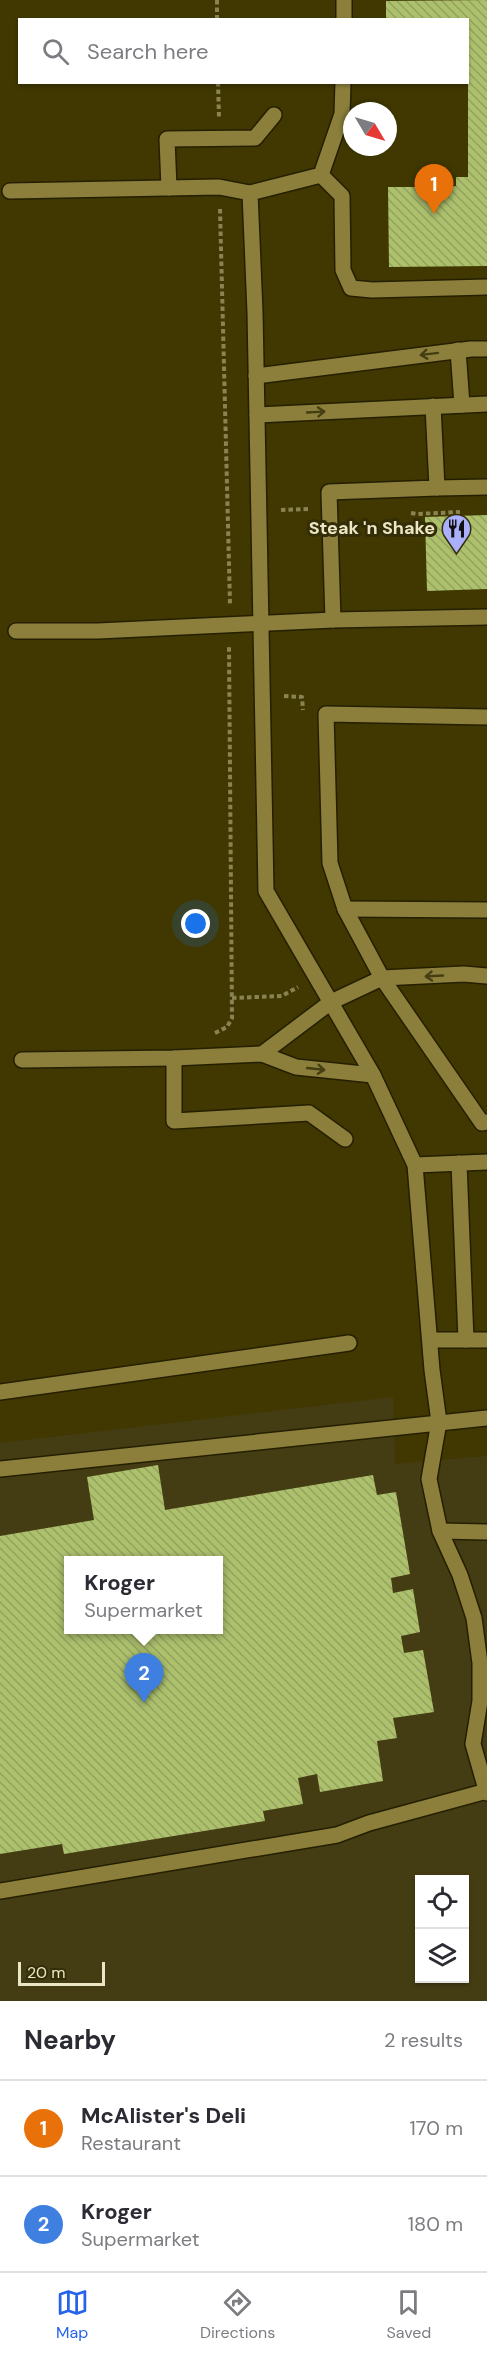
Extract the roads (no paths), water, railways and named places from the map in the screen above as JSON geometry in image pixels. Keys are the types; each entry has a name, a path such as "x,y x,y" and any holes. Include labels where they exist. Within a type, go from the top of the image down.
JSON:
{"lane":[{"path":"344,0 344,18"},
{"path":"321,176 342,114 343,84"},
{"path":"169,188 167,139 255,138 274,115"},
{"path":"10,191 219,187 249,193 321,176"},
{"path":"321,176 342,196 343,270 351,288 372,290 487,287"},
{"path":"0,1891 337,1835 369,1823 487,1792 473,1744 484,1701 480,1663 481,1617 440,1531 429,1479 439,1422 415,1165 373,1075 267,891 256,376 249,193"},
{"path":"256,376 458,350 487,349"},
{"path":"458,350 462,405"},
{"path":"257,415 487,404"},
{"path":"433,406 437,488"},
{"path":"333,620 328,492 487,487"},
{"path":"16,631 98,631 229,626 261,622 487,617"},
{"path":"487,717 326,714 330,863 345,909 382,978 482,1123 487,1122"},
{"path":"345,909 487,910"},
{"path":"262,1054 331,1002 382,978 464,974 487,976"},
{"path":"22,1059 174,1059 262,1054 296,1067 373,1075"},
{"path":"174,1059 174,1121 309,1113 345,1139"},
{"path":"415,1165 487,1162"},
{"path":"459,1163 466,1340"},
{"path":"430,1340 487,1340"},
{"path":"0,1392 349,1343"},
{"path":"0,1469 487,1418"},
{"path":"440,1531 487,1532"}],"place":[{"name":"McAlister's Deli","path":"434,214"},
{"name":"Steak 'n Shake","path":"456,554"},
{"name":"Kroger","path":"144,1703"}]}
